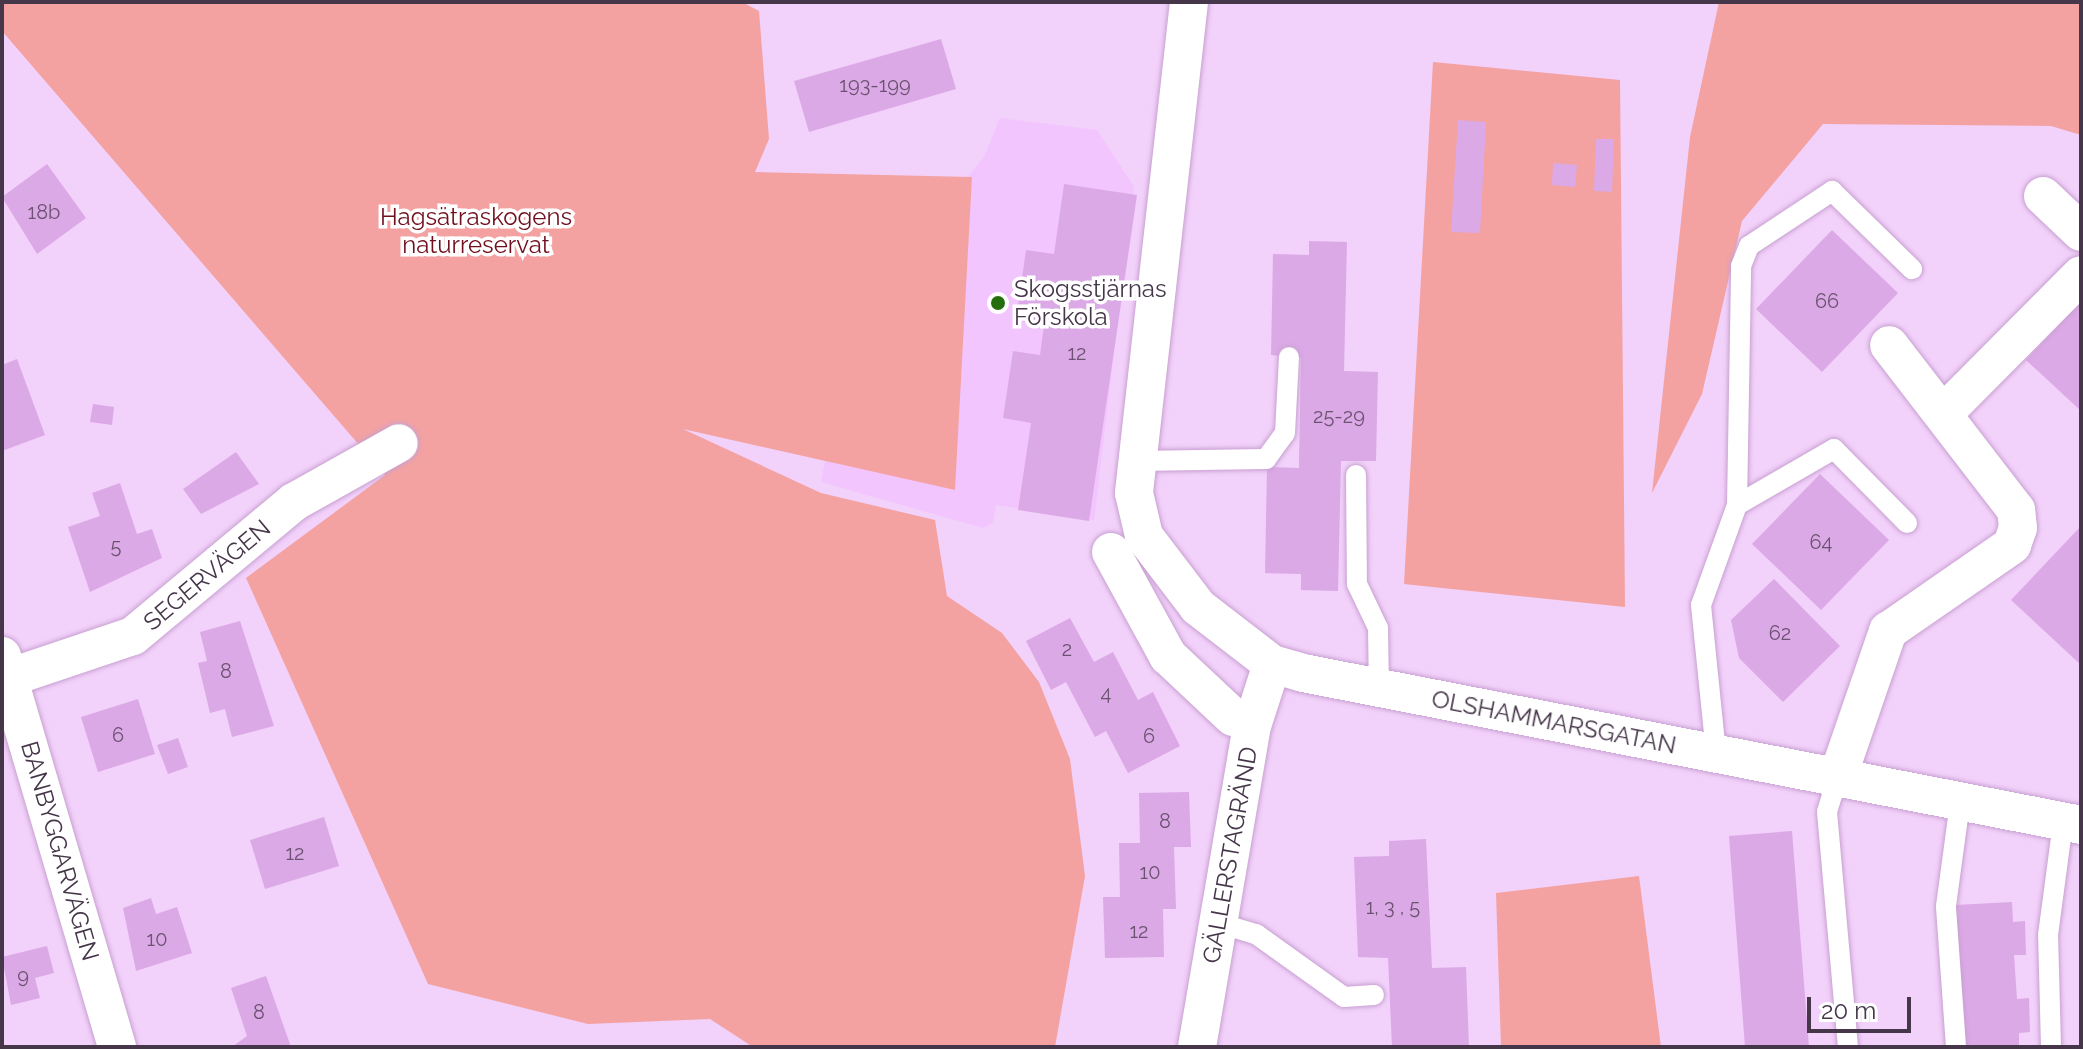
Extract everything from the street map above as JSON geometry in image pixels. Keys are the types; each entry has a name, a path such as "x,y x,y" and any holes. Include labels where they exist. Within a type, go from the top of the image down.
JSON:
{"street":[{"path":"1189,2 1136,461 1144,536 1163,569 1272,664"},
{"path":"2043,196 2081,232"},
{"path":"1944,413 2081,275"},
{"path":"1837,779 1888,631 2012,545 2018,528 2016,510 1889,345"},
{"name":"SEGERVÄGEN","path":"5,672 146,628 294,502 399,443"},
{"path":"1111,552 1168,656 1233,717"},
{"name":"OLSHAMMARSGATAN","path":"1272,664 1379,689 2072,823"},
{"name":"GÄLLERSTAGRÄND","path":"1197,1047 1252,726 1272,664"},
{"name":"BANBYGGARVÄGEN","path":"5,672 117,1047"}],"lane":[{"path":"1716,753 1701,605 1737,505 1741,266 1749,246 1832,191 1912,269"},
{"path":"1136,461 1266,459 1285,433 1289,357"},
{"path":"1737,505 1834,449 1907,523"},
{"path":"1356,475 1357,584 1378,628 1379,689"},
{"path":"1837,779 1827,812 1848,1047"},
{"path":"1956,1047 1946,906 1960,803"},
{"path":"2051,1047 2048,935 2072,823"},
{"path":"1219,923 1256,934 1344,997 1374,995"}],"shaded area":[{"name":"Skogsstjärnas Förskola","path":"1000,118 1097,130 1134,187 1094,520 996,505 993,523 983,528 821,482 836,404 886,276 984,157"}],"green space":[{"name":"Hagsätraskogens naturreservat","path":"2,2 742,2 759,11 769,139 755,172 972,177 955,490 683,429 821,493 935,520 947,596 1002,633 1039,682 1070,759 1085,876 1055,1047 753,1047 710,1019 588,1024 428,984 246,578 385,475 2,31"},
{"path":"1719,2 2081,2 2081,135 2051,126 1823,124 1742,221 1702,394 1652,493 1690,137"},
{"path":"1433,62 1620,80 1625,607 1404,584"},
{"path":"1639,876 1661,1047 1501,1047 1496,893"}],"building":[{"path":"941,39 956,89 809,132 794,81"},
{"path":"1458,120 1486,122 1480,233 1451,232"},
{"path":"1596,139 1614,139 1612,192 1594,191"},
{"path":"1553,163 1577,165 1575,187 1552,185"},
{"path":"47,164 86,218 37,254 2,197"},
{"path":"1064,184 1137,195 1089,521 1018,510 1031,423 1003,418 1013,351 1040,355 1044,325 1016,320 1026,250 1054,254"},
{"path":"1832,230 1898,293 1822,372 1756,309"},
{"path":"1309,241 1347,242 1344,371 1378,372 1376,461 1341,461 1338,591 1301,590 1301,574 1265,573 1267,467 1299,468 1301,358 1271,355 1273,254 1309,255"},
{"path":"2081,301 2081,411 2026,360"},
{"path":"17,359 45,435 2,451 2,365"},
{"path":"93,404 114,407 112,425 90,422"},
{"path":"236,452 259,484 201,514 183,489"},
{"path":"1820,474 1889,540 1821,610 1752,544"},
{"path":"120,483 137,534 152,529 162,558 90,592 68,527 100,516 92,493"},
{"path":"2081,526 2081,665 2011,600"},
{"path":"1774,579 1840,646 1783,702 1739,658 1731,620"},
{"path":"1070,618 1094,662 1113,652 1138,700 1153,692 1180,746 1128,773 1106,731 1095,737 1066,682 1051,690 1026,641"},
{"path":"240,621 274,726 232,737 225,709 210,713 198,663 207,661 200,632"},
{"path":"138,699 155,754 98,772 81,717"},
{"path":"178,738 188,767 168,774 157,745"},
{"path":"1189,792 1191,847 1174,847 1176,909 1163,909 1164,957 1105,958 1103,897 1120,897 1119,843 1140,843 1139,793"},
{"path":"324,817 339,866 265,889 250,840"},
{"path":"1792,831 1809,1047 1745,1047 1729,836"},
{"path":"1426,839 1432,968 1466,967 1469,1047 1392,1047 1388,958 1358,957 1354,857 1389,856 1389,841"},
{"path":"151,898 156,914 177,907 192,953 136,971 123,908"},
{"path":"2012,902 2013,922 2025,921 2026,955 2014,955 2017,999 2029,998 2030,1032 2019,1033 2019,1047 1963,1047 1955,905"},
{"path":"47,946 54,973 35,978 40,998 11,1005 2,957"},
{"path":"266,976 291,1047 232,1047 247,1036 231,988"}],"place":[{"name":"Skogsstjärnas Förskola","path":"998,303"}]}
